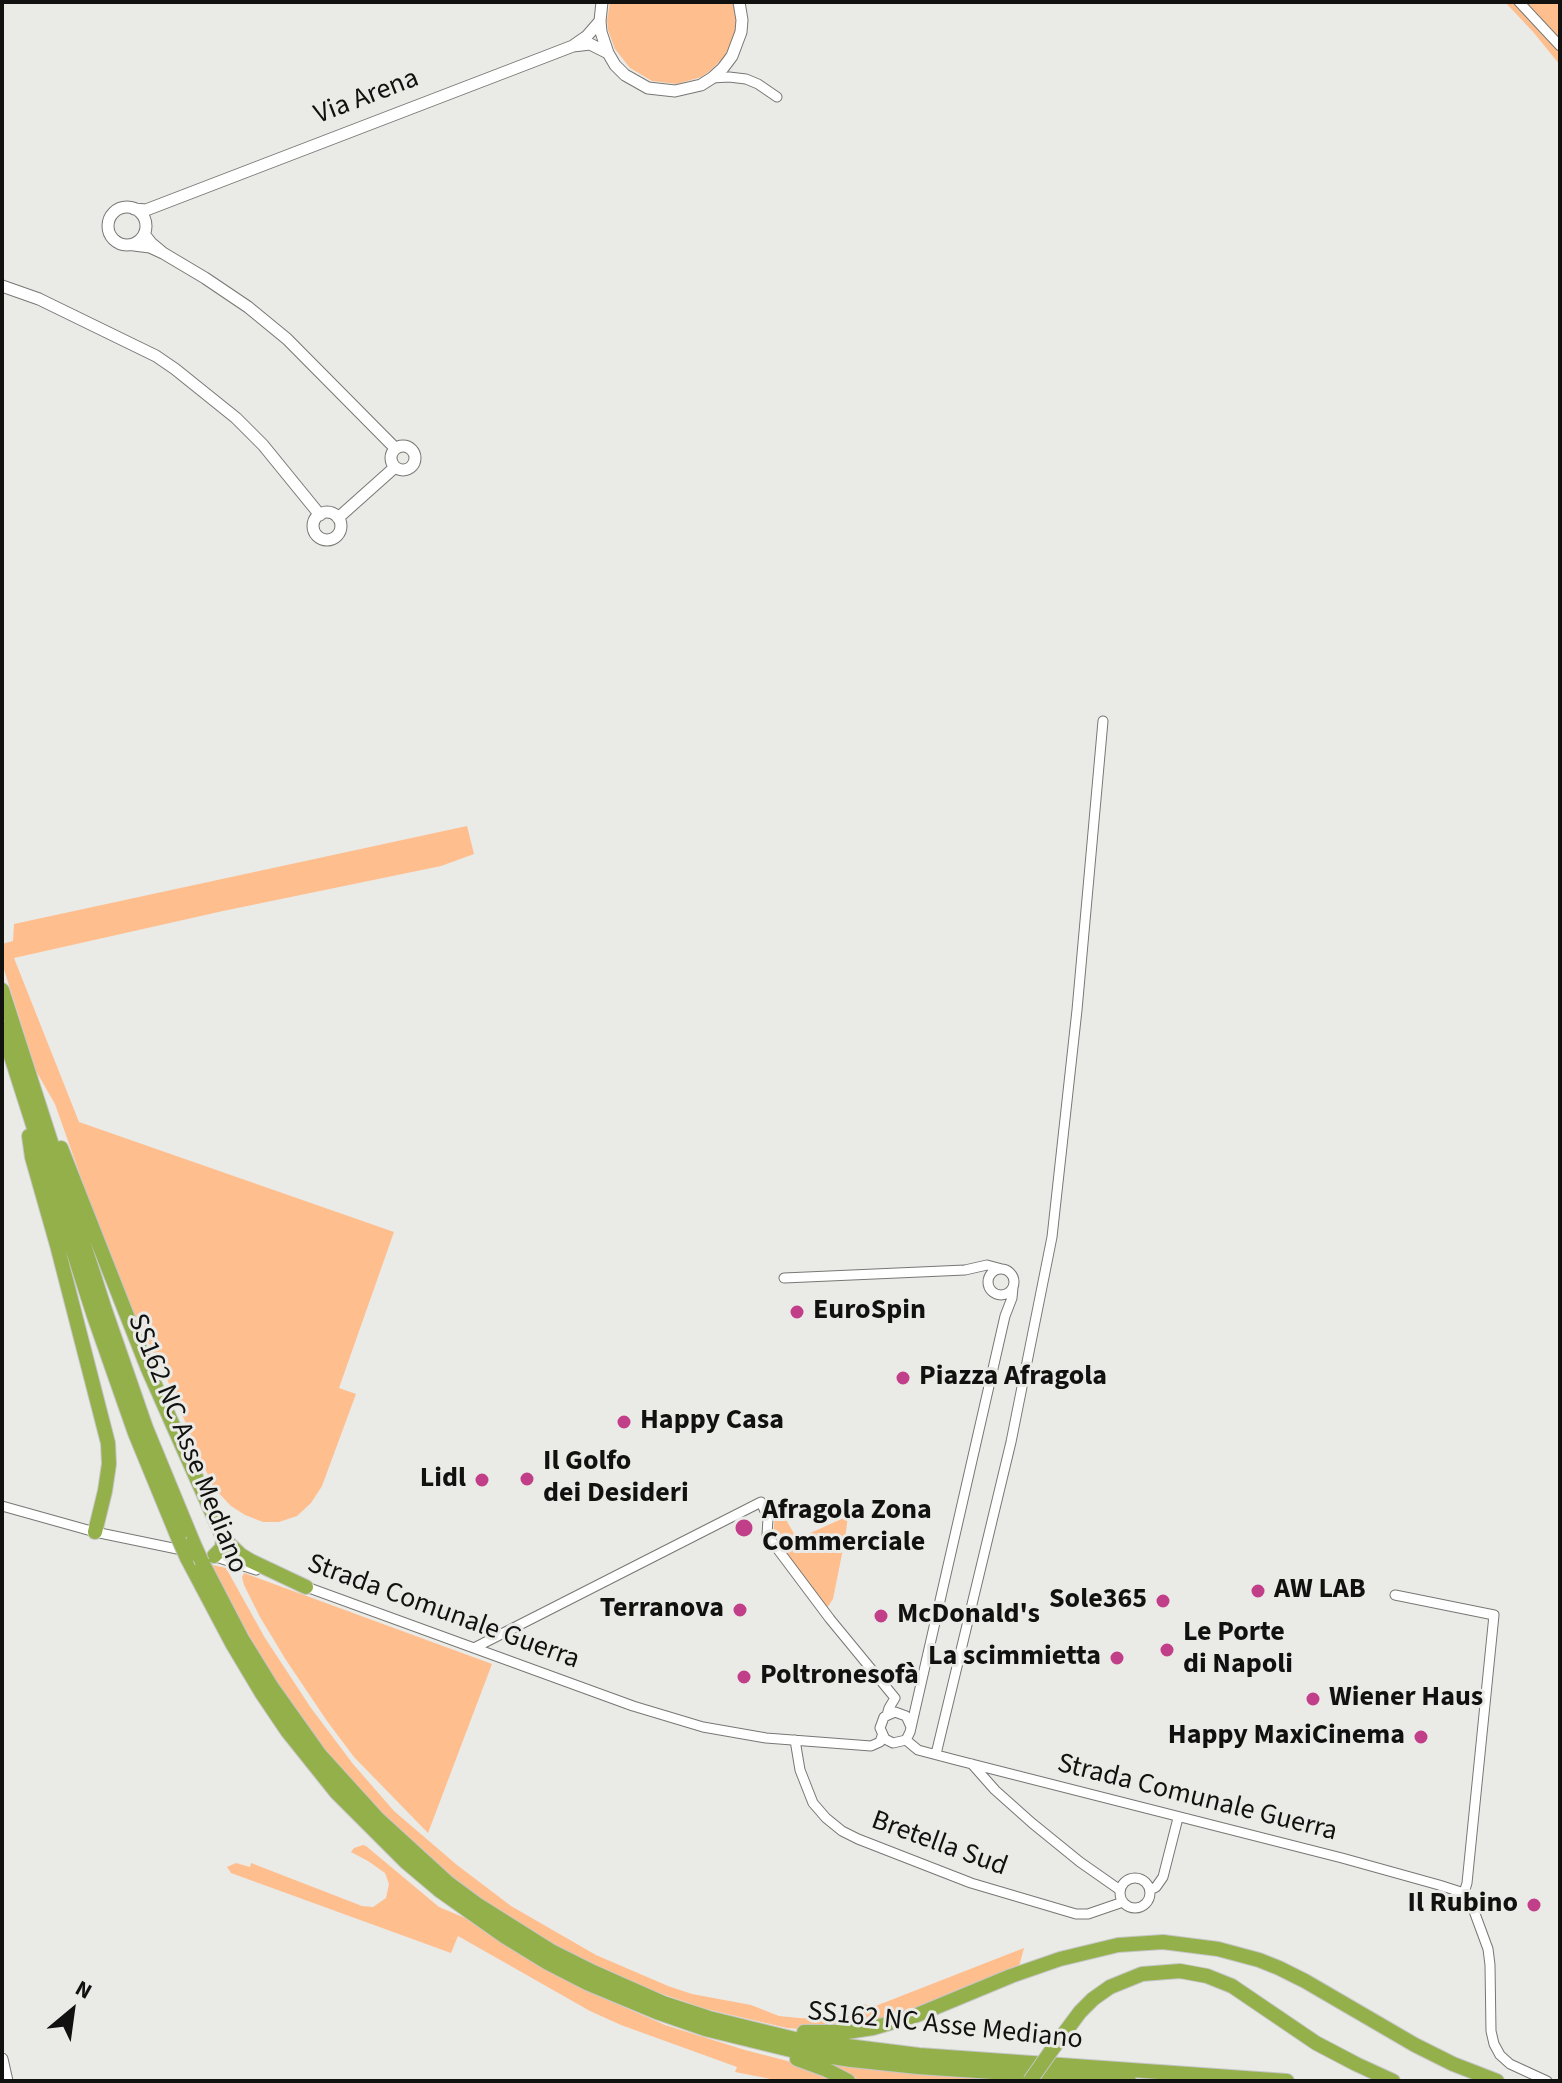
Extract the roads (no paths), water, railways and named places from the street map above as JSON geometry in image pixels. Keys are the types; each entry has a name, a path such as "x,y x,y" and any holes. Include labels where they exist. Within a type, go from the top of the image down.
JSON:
{"highway":[{"name":"SS162 NC Asse Mediano","path":"2,990 29,1094 99,1330 135,1433 186,1541 201,1559 233,1645 288,1732 336,1792 407,1863 471,1914 548,1963 625,2000 799,2052 852,2060 1129,2081"},
{"name":"SS162 NC Asse Mediano","path":"2,1028 29,1094"},
{"path":"29,1094 32,1157 108,1443 109,1464 95,1532"},
{"path":"29,1094 69,1165 107,1270 223,1538 251,1561 306,1587"},
{"path":"201,1559 222,1548 223,1538"},
{"path":"707,2023 797,2032 847,2032 873,2028 917,2015 1060,1959 1118,1945 1163,1942 1218,1949 1279,1968 1415,2045 1497,2081"},
{"path":"1030,2081 1093,1999 1110,1987 1142,1974 1160,1971 1207,1976 1232,1986 1316,2043 1393,2081"},
{"name":"SS162 NC Asse Mediano","path":"707,2023 889,2052 1287,2081"},
{"path":"707,2023 748,2046 807,2062 848,2081"}],"street":[{"path":"602,2 601,32 608,53 625,75 648,88 675,91 688,89 712,78 723,68 738,43 742,4"},
{"path":"1519,2 1560,46"},
{"name":"Via Arena","path":"179,197 156,211 141,239 129,245 116,242 109,232 109,219 117,210 146,210 179,197 573,46 600,21"},
{"path":"573,46 590,44 608,53"},
{"path":"712,78 746,79 777,97"},
{"path":"134,209 143,216 151,243 163,253"},
{"path":"129,245 150,247 163,253 248,307 287,339 395,448"},
{"path":"2,286 53,306 156,356 175,369 212,397 263,445 320,515"},
{"path":"395,448 410,448 416,458 413,466 402,471 394,468 390,460 395,448"},
{"path":"338,518 394,468"},
{"path":"331,513 338,518 341,525 333,539 324,539 316,534 314,522 320,515 331,513"},
{"path":"936,1754 1011,1442 1052,1237 1077,1010 1103,721"},
{"path":"474,1648 761,1502 768,1518 767,1535 895,1698 880,1724 882,1736 893,1743 906,1740 1005,1316 1012,1298 1012,1275 1006,1270 987,1265 965,1270 784,1278"},
{"path":"992,1290 991,1274 1002,1269"},
{"path":"965,1270 992,1290 1005,1316"},
{"path":"992,1290 1003,1294 1013,1287"},
{"name":"Strada Comunale Guerra","path":"2,1506 306,1587 669,1718 733,1733 795,1740 871,1746 880,1742 882,1736"},
{"path":"1395,1595 1494,1615 1464,1893 1488,1949 1494,2044 1510,2064 1547,2081"},
{"path":"902,1714 917,1703"},
{"path":"887,1715 895,1712 902,1714 911,1727"},
{"name":"Bretella Sud","path":"795,1740 800,1770 813,1803 842,1831 858,1839 971,1883 1076,1914 1088,1914 1123,1902"},
{"name":"Strada Comunale Guerra","path":"906,1740 918,1750 1342,1858 1464,1893"},
{"path":"972,1764 995,1790 1032,1823 1120,1890 1123,1902 1131,1907 1141,1907 1148,1900 1150,1890 1145,1882 1136,1878 1127,1881 1120,1890"},
{"path":"1150,1890 1163,1877 1178,1818"},
{"path":"2,2059 7,2081"}],"place":[{"name":"EuroSpin","path":"797,1312"},
{"name":"Piazza Afragola","path":"903,1378"},
{"name":"Happy Casa","path":"624,1422"},
{"name":"Il Golfo dei Desideri","path":"527,1479"},
{"name":"Lidl","path":"482,1480"},
{"name":"Afragola Zona Commerciale","path":"744,1528"},
{"name":"AW LAB","path":"1258,1591"},
{"name":"Sole365","path":"1163,1601"},
{"name":"Terranova","path":"740,1610"},
{"name":"McDonald's","path":"881,1616"},
{"name":"Le Porte di Napoli","path":"1167,1650"},
{"name":"La scimmietta","path":"1117,1658"},
{"name":"Poltronesofà","path":"744,1677"},
{"name":"Wiener Haus","path":"1313,1699"},
{"name":"Happy MaxiCinema","path":"1421,1737"},
{"name":"Il Rubino","path":"1534,1905"}]}
